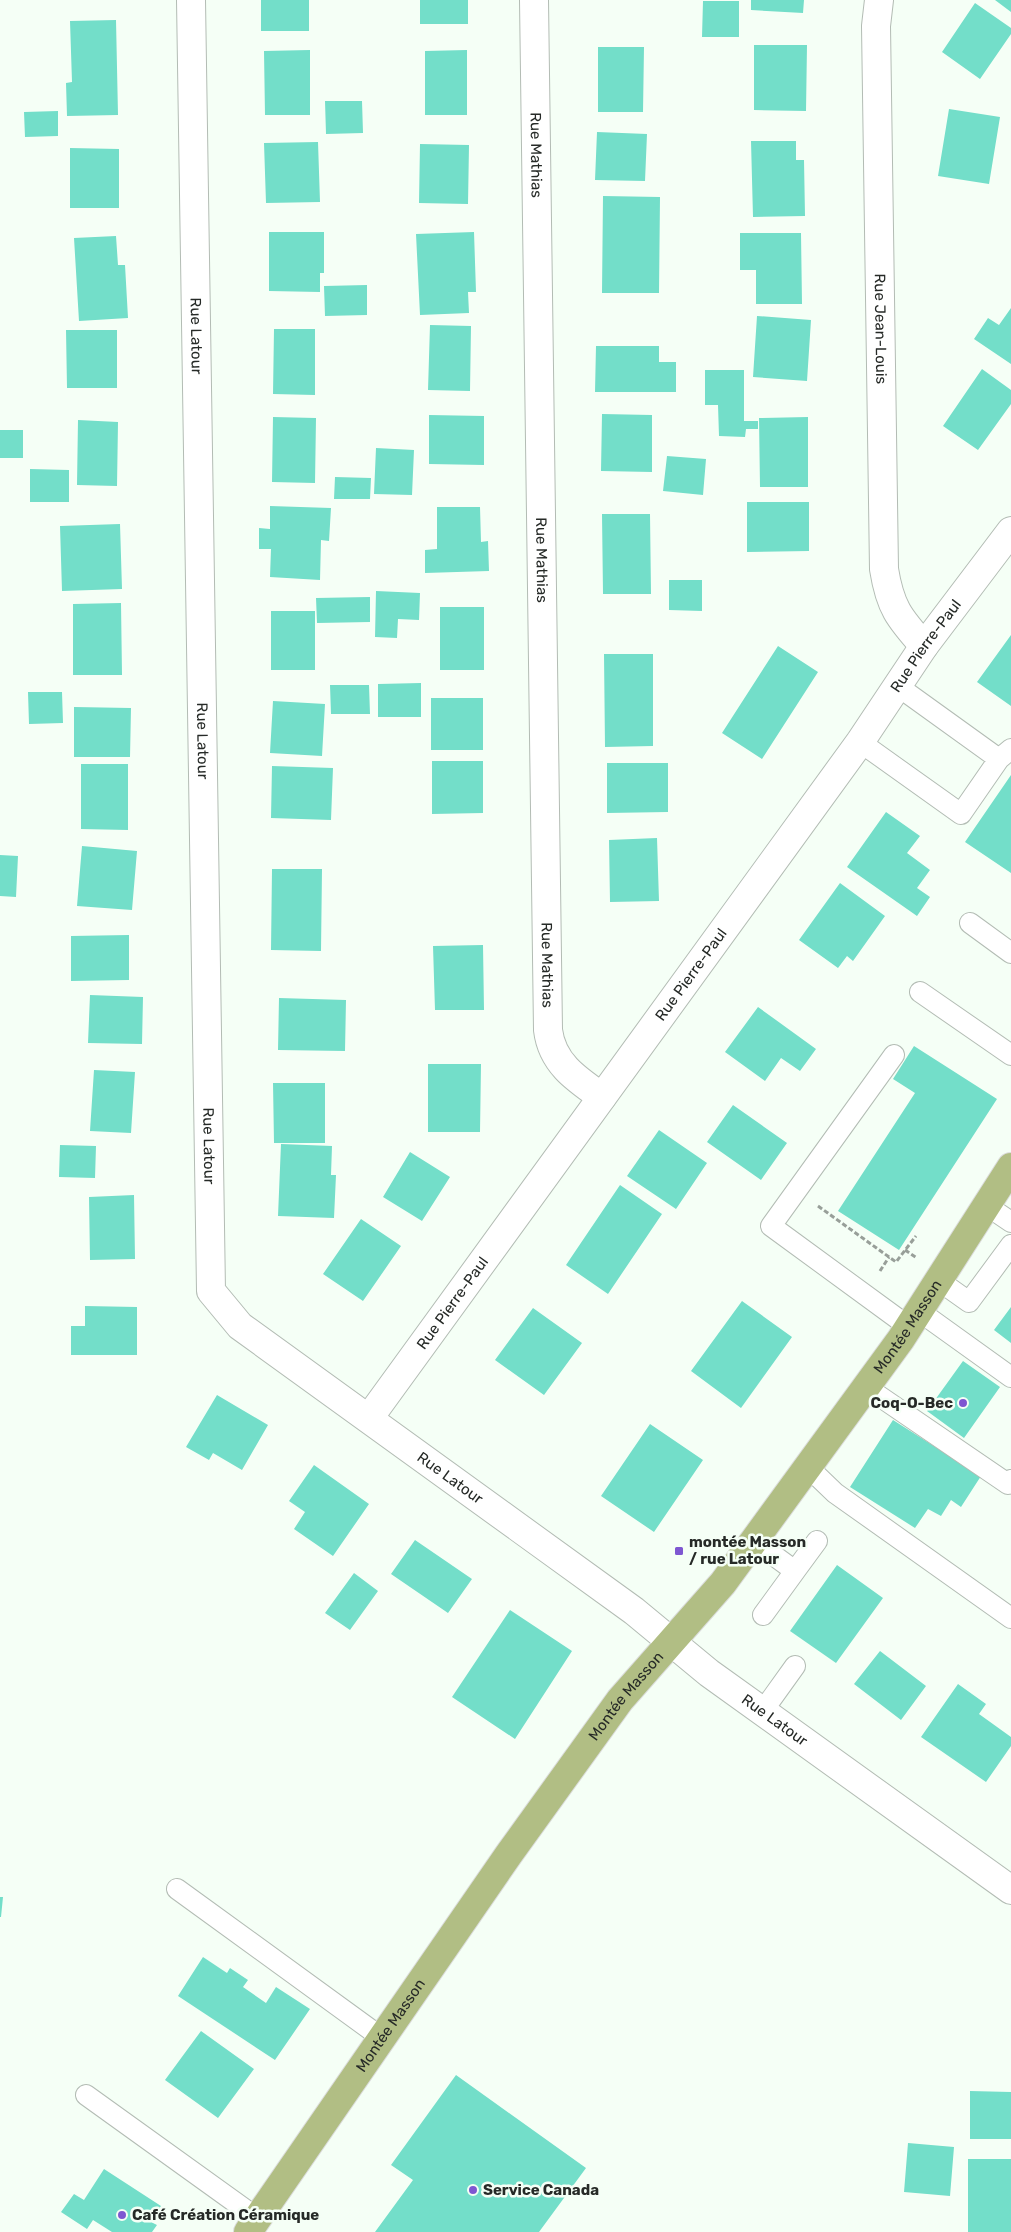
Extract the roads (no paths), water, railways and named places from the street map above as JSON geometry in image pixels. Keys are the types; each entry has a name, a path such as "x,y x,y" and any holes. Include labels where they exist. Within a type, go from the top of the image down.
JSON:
{"main road":[{"name":"Montée Masson","path":"253,2225 509,1854 620,1700 723,1583 866,1387 914,1319 1011,1167"}],"street":[{"name":"Rue Latour","path":"191,0 211,1291 240,1326 620,1601 709,1673 762,1712 1011,1890"},
{"name":"Rue Mathias","path":"534,0 548,1030 555,1056 564,1067 602,1097"},
{"name":"Rue Jean-Louis","path":"879,0 876,26 884,569 893,606 903,624 924,646"},
{"name":"Rue Pierre-Paul","path":"369,1418 860,742 899,687 924,646 1011,531"}],"lane":[{"path":"860,742 961,814 1005,754 899,687"},
{"path":"970,923 1011,953"},
{"path":"920,992 1011,1056"},
{"path":"894,1055 771,1226 914,1319 1011,1376"},
{"path":"986,1205 1011,1222"},
{"path":"938,1280 969,1302 1011,1245"},
{"path":"866,1387 1008,1484 1011,1480"},
{"path":"808,1467 835,1493 1011,1618"},
{"path":"754,1541 795,1570"},
{"path":"763,1615 816,1542"},
{"path":"762,1712 795,1666"},
{"path":"177,1889 382,2038"},
{"path":"86,2095 253,2225"}],"place":[{"name":"Coq-O-Bec","path":"963,1403"},
{"name":"montée Masson / rue Latour","path":"679,1551"},
{"name":"Service Canada","path":"473,2190"},
{"name":"Café Création Céramique","path":"122,2215"}]}
